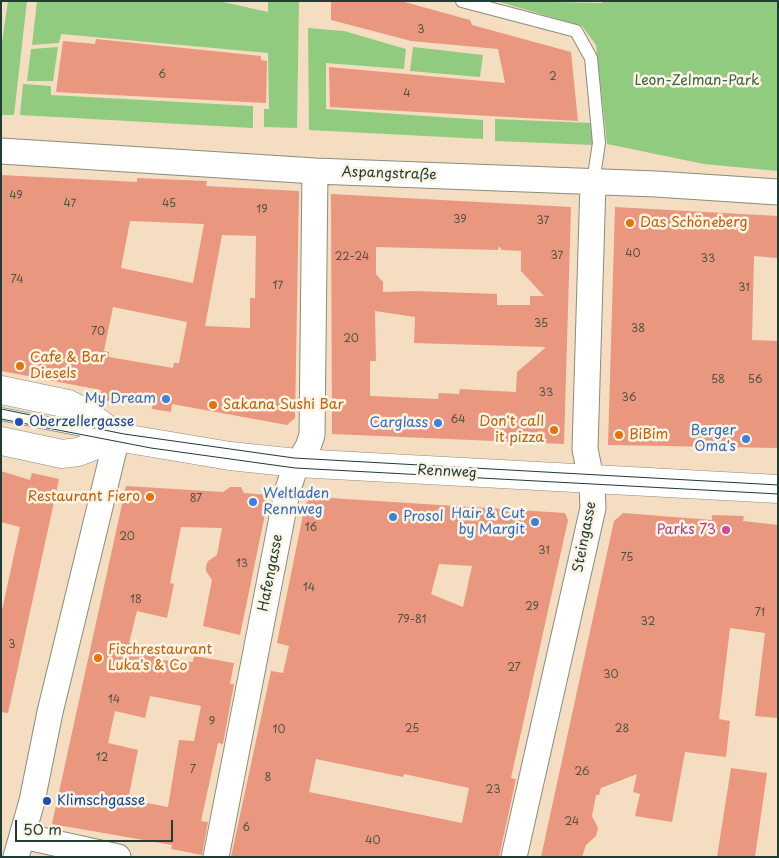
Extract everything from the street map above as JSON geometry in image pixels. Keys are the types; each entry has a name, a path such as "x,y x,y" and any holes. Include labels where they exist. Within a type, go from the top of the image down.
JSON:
{"main road":[{"name":"Rennweg","path":"1,390 68,404 86,413 118,437 230,456 297,463 778,490"},
{"path":"1,441 62,454 78,452 118,437"}],"street":[{"name":"Aspangstraße","path":"1,151 315,171 593,182 778,192"},
{"name":"Hafengasse","path":"216,857 286,492 297,463 312,435 315,171"},
{"name":"Steingasse","path":"514,857 593,508 591,480 585,449 593,182"},
{"path":"118,437 54,693 19,846 118,857"}],"lane":[{"path":"462,1 576,31 591,58 599,143 593,182"},
{"name":"Rennweg","path":"1,414 118,437"}],"green space":[{"path":"8,1 27,1 14,115 1,115 1,49"},
{"path":"37,1 219,1 268,12 268,1 299,1 297,128 264,127 264,109 269,109 268,53 61,34 59,43 32,45"},
{"name":"Leon-Zelman-Park","path":"496,1 602,3 604,1 778,1 778,171 704,164 607,144 596,45 582,26"},
{"path":"308,28 344,31 406,49 404,69 326,63 326,109 483,120 483,139 309,130"},
{"path":"58,47 53,81 27,81 31,49"},
{"path":"413,47 483,55 480,77 410,71"},
{"path":"23,84 51,86 51,95 253,106 253,128 20,115"},
{"path":"495,119 591,123 594,145 495,141"}],"building":[{"path":"331,1 401,1 470,20 472,25 571,52 578,121 330,107 329,67 505,83 498,49 411,41 331,20"},
{"path":"96,39 261,56 261,60 267,61 266,103 56,92 63,41 95,44"},
{"path":"1,175 137,182 137,178 207,181 206,186 299,191 295,418 287,425 172,404 171,412 152,409 153,399 120,393 118,403 99,399 101,390 1,371","holes":["130,221 204,224 193,283 121,268","222,235 256,236 255,298 250,298 250,328 205,326","113,307 187,322 179,363 174,363 173,368 109,357 109,352 104,351"]},
{"path":"331,194 571,207 564,444 332,434","holes":["499,246 502,250 521,251 521,271 544,296 530,296 530,305 497,305 497,294 415,291 383,292 383,282 376,274 376,247 498,250","375,311 415,317 414,343 546,347 517,372 516,392 460,389 459,394 439,393 438,399 370,396 370,361 376,361"]},
{"path":"615,207 778,216 778,258 754,256 752,340 778,341 778,448 608,445"},
{"path":"1,471 30,480 32,473 59,479 8,713 1,712 1,615 20,527 1,522"},
{"path":"126,486 223,492 230,487 241,487 244,493 269,495 240,635 203,626 212,580 206,571 206,566 208,561 217,555 222,528 181,527 170,583 174,584 167,618 137,611 129,643 160,649 158,660 193,662 194,656 234,663 230,684 234,684 223,744 218,743 201,821 208,822 202,855 171,849 172,845 52,824","holes":["150,696 201,706 194,741 179,740 168,807 136,801 136,796 129,795 138,750 108,743 115,711 145,718"]},
{"path":"315,497 565,513 568,520 511,778 516,779 499,857 231,857 271,671 283,673 289,646 277,643 305,505 309,499","holes":["439,564 472,566 463,607 431,594","316,759 403,777 404,774 469,788 462,823 309,792"]},
{"path":"623,513 712,520 712,515 744,516 743,521 778,525 778,718 755,716 765,633 730,628 719,719 730,721 726,757 685,752 672,822 635,816 640,794 633,792 637,774 601,788 599,795 596,795 592,816 598,828 596,836 586,845 582,857 541,857 614,521"},
{"path":"731,768 767,773 755,857 717,857"}],"tram line":[{"path":"1,409 124,434 294,458 778,485"},
{"path":"1,419 151,448 295,468 778,494"}],"place":[{"name":"Das Schöneberg","path":"630,223"},
{"name":"Cafe & Bar Diesels","path":"20,366"},
{"name":"My Dream","path":"166,399"},
{"name":"Sakana Sushi Bar","path":"213,405"},
{"name":"Oberzellergasse","path":"19,422"},
{"name":"Carglass","path":"438,423"},
{"name":"Don't call it pizza","path":"554,430"},
{"name":"BiBim","path":"619,435"},
{"name":"Berger Oma's","path":"746,439"},
{"name":"Restaurant Fiero","path":"150,497"},
{"name":"Weltladen Rennweg","path":"253,502"},
{"name":"Prosol","path":"393,517"},
{"name":"Hair & Cut by Margit","path":"535,522"},
{"name":"Parks 73","path":"726,530"},
{"name":"Fischrestaurant Luka's & Co","path":"98,658"},
{"name":"Klimschgasse","path":"47,801"}]}
